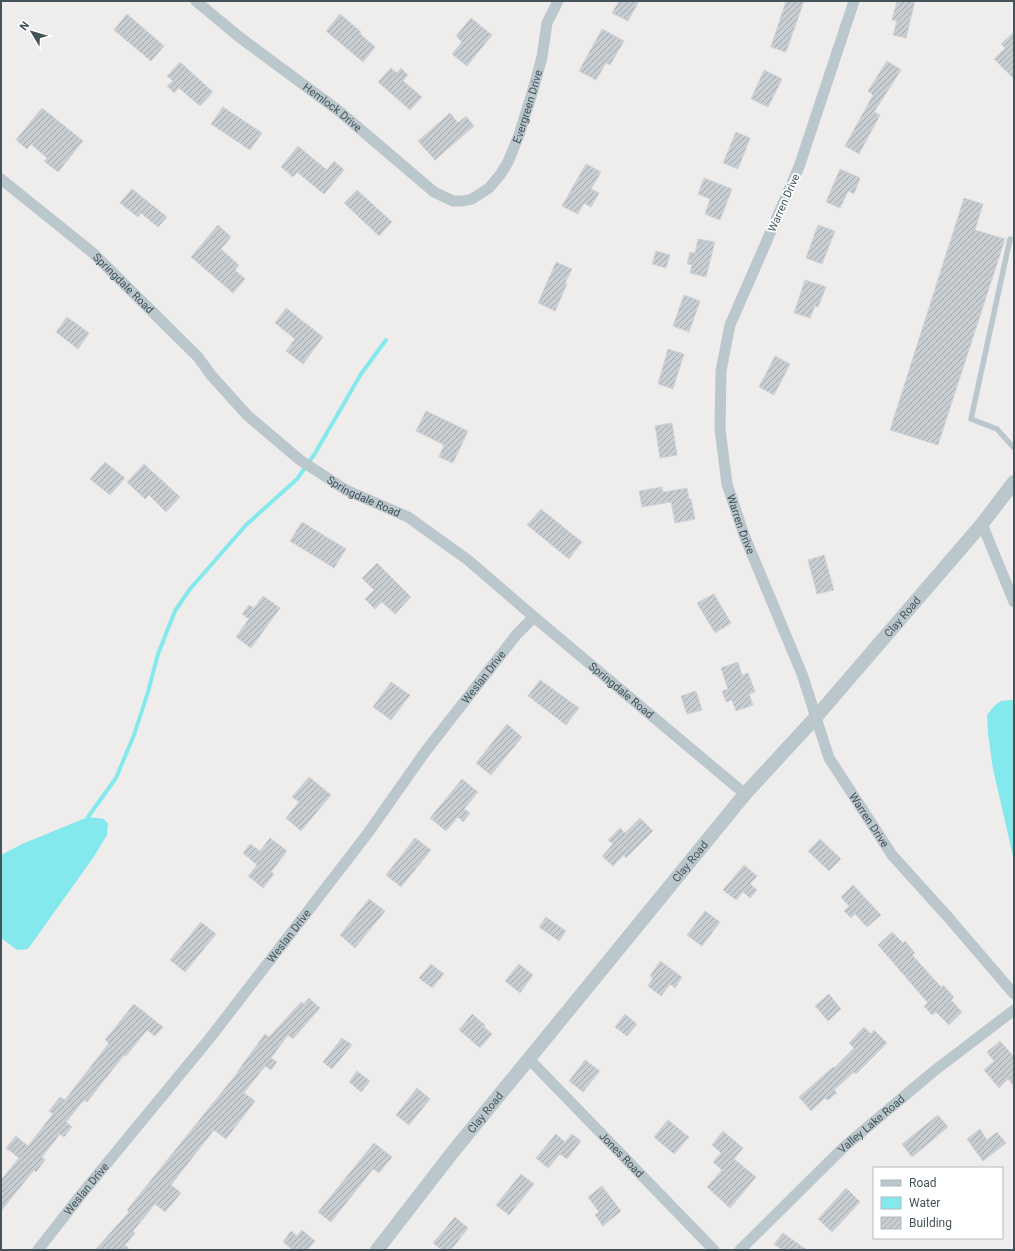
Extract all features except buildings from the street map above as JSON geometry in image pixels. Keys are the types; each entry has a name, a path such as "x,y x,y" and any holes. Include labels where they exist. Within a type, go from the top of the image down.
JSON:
{"street":[{"name":"Hemlock Drive","path":"196,1 238,36 339,111 434,192 453,201 472,199"},
{"name":"Evergreen Drive","path":"472,199 489,188 500,175 511,156 519,135 540,64 546,23 558,1"},
{"name":"Warren Drive","path":"854,1 799,167 730,325 721,371 720,429 727,484 744,535 802,674 829,758 892,855 1014,994"},
{"name":"Springdale Road","path":"1,179 93,253 198,357 248,415 300,460 346,490 408,517 468,560 745,794"},
{"name":"Clay Road","path":"377,1250 452,1153 745,794 816,717 982,524 1014,482"},
{"path":"982,524 1014,602"},
{"name":"Weslan Drive","path":"38,1250 80,1196 210,1038 368,833 425,752 517,634 534,617"},
{"name":"Valley Lake Road","path":"740,1250 845,1146 934,1071 1014,1010"},
{"name":"Jones Road","path":"529,1059 714,1250"}],"lane":[{"path":"1010,239 972,419 997,430 1014,448"}],"water":[{"path":"1013,700 1014,861 993,769 987,715 994,706 1001,701"},
{"path":"88,817 104,819 108,824 107,835 93,858 28,949 17,950 1,938 1,855 22,844"}],"waterway":[{"path":"88,817 116,778 134,735 148,692 158,654 175,611 190,589 246,525 297,479 314,455 361,374 386,340"}]}
